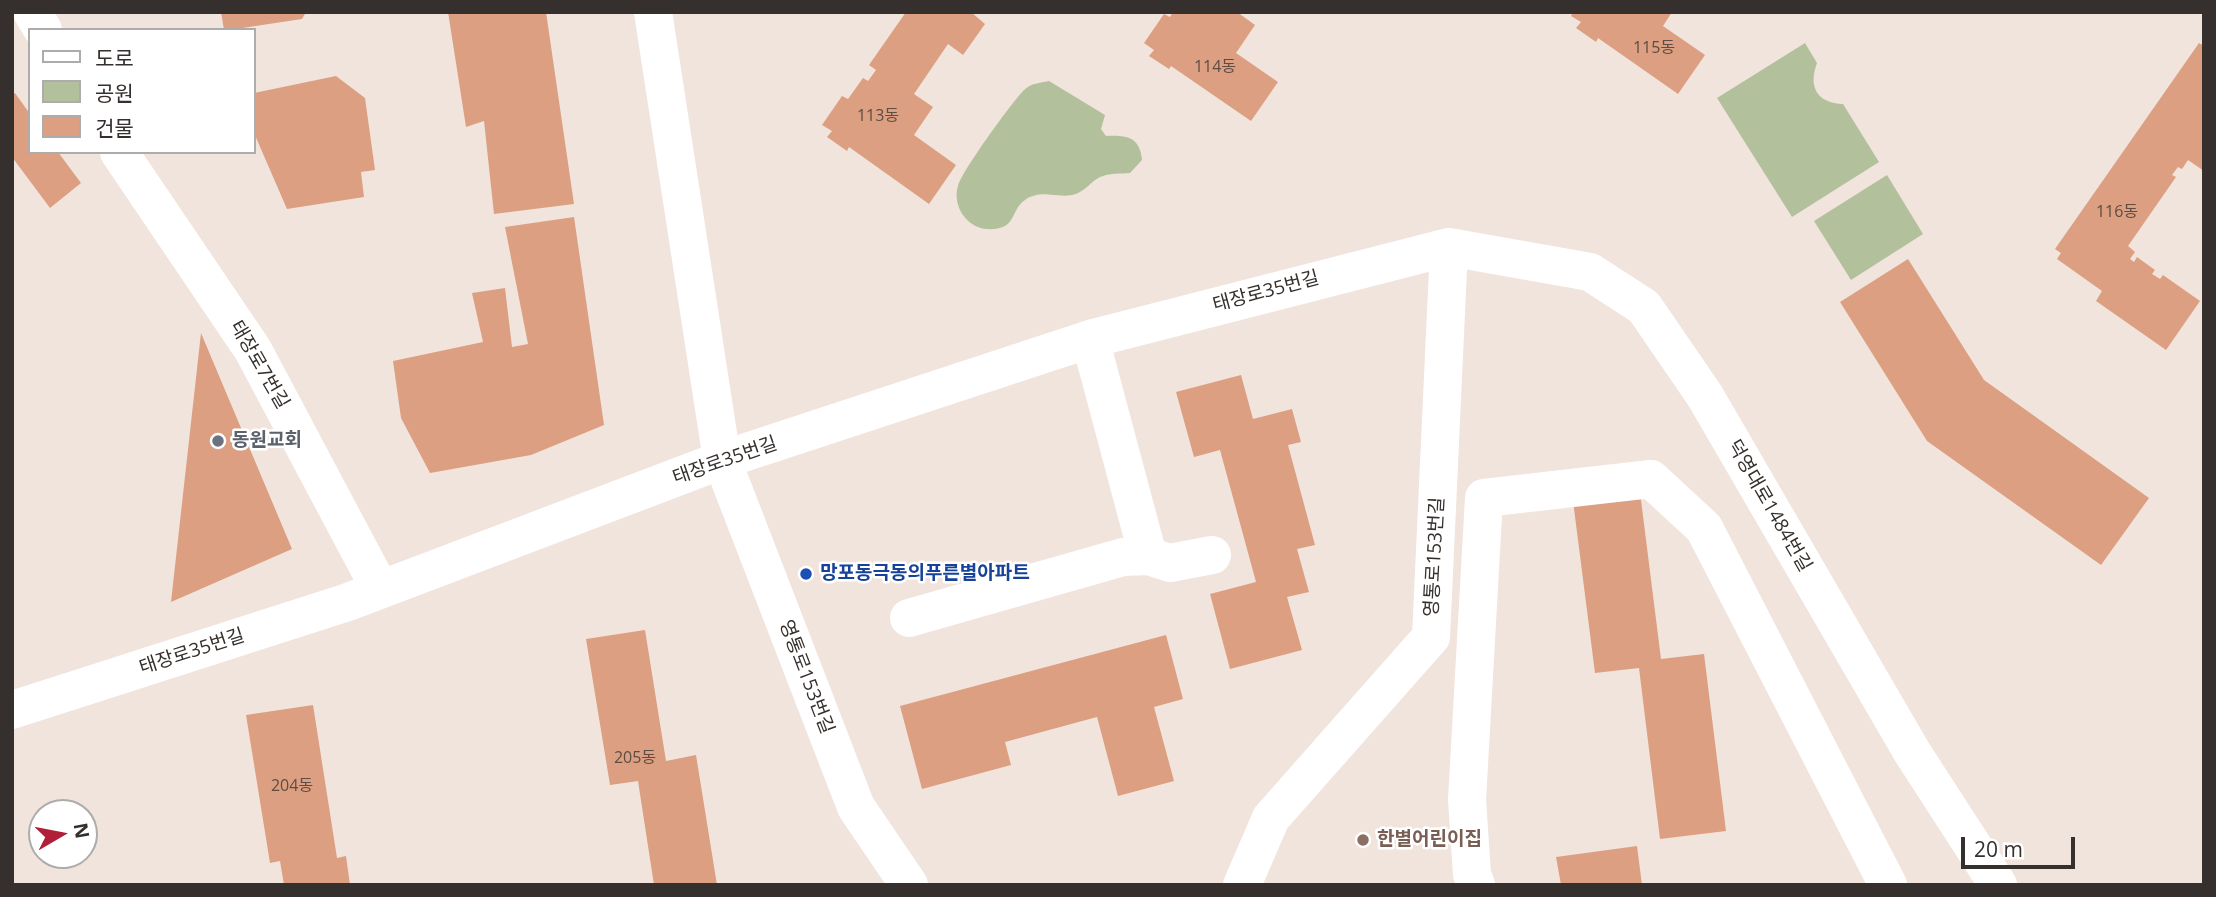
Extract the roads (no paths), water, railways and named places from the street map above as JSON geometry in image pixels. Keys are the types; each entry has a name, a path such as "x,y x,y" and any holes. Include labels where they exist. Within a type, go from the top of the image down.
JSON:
{"street":[{"path":"32,12 42,28"},
{"name":"영통로153번길","path":"653,12 722,460 856,807 909,885"},
{"name":"태장로7번길","path":"121,154 254,350 380,589"},
{"name":"영통로153번길","path":"1242,885 1271,818 1431,638 1449,247"},
{"name":"태장로35번길","path":"12,710 348,603 722,460 1090,339 1449,247"},
{"name":"덕영대로1484번길","path":"1449,247 1590,272 1644,307 1705,396 1912,752 1998,885"},
{"path":"1090,339 1148,556"},
{"path":"1476,885 1472,874 1467,800 1484,498 1651,479 1704,528 1888,885"},
{"path":"909,618 1123,557 1148,556 1170,563 1212,555"}],"place":[{"name":"동원교회","path":"218,441"},
{"name":"망포동극동의푸른별아파트","path":"806,574"},
{"name":"한별어린이집","path":"1363,840"}]}
